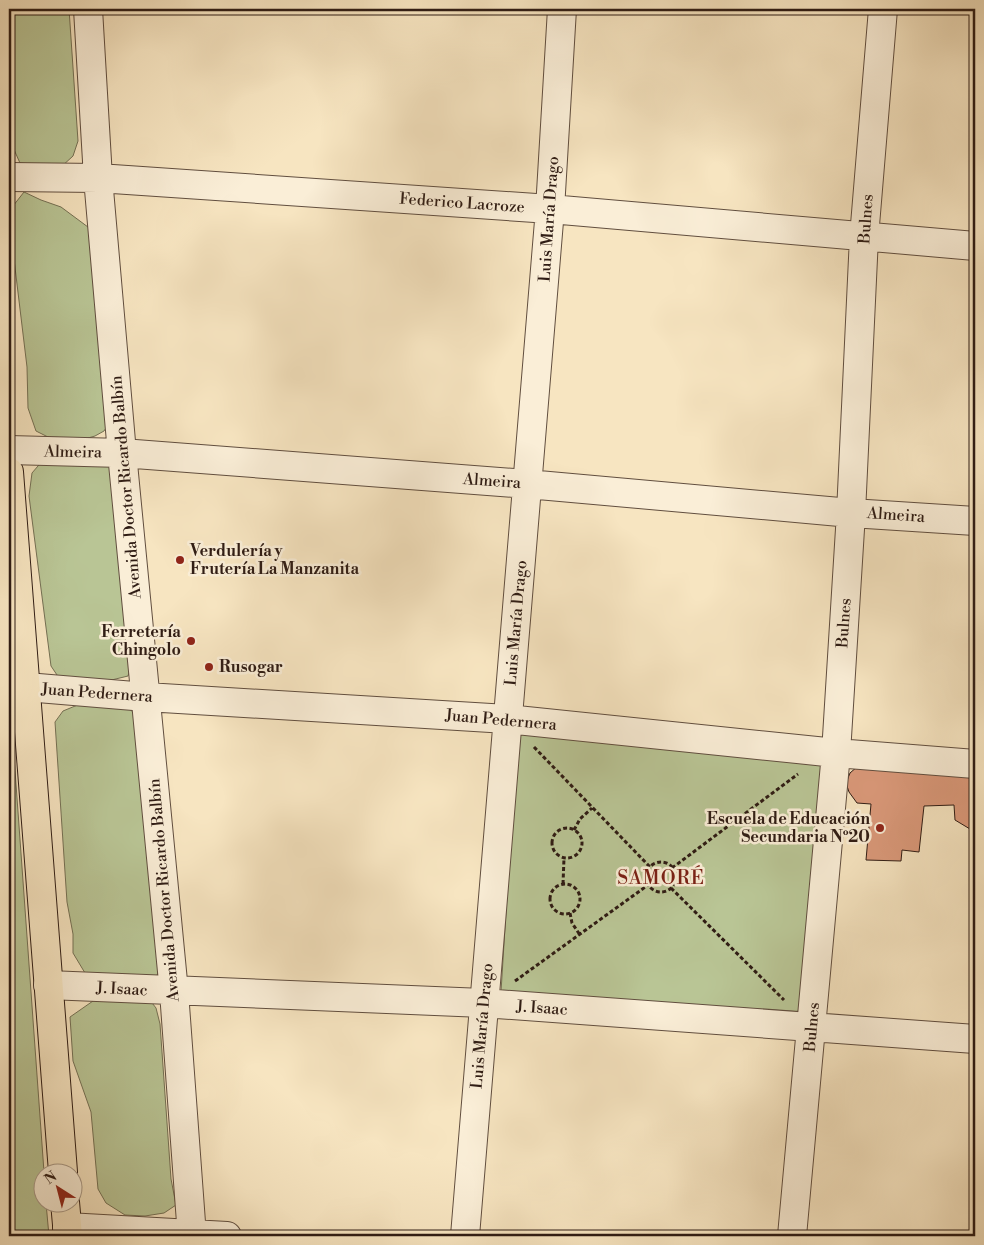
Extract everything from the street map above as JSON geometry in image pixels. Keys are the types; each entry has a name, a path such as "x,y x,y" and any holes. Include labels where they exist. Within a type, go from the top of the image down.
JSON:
{"main road":[{"path":"9,472 62,1162"}],"street":[{"name":"Avenida Doctor Ricardo Balbín","path":"88,9 98,178 122,453 174,992 192,1235"},
{"name":"Luis María Drago","path":"465,1236 550,209 562,9"},
{"name":"Bulnes","path":"792,1236 812,1027 851,513 864,238 882,9"},
{"name":"Federico Lacroze","path":"9,177 98,178 550,209 864,238 975,246"},
{"name":"Almeira","path":"9,450 122,453 527,484 851,513 975,521"},
{"name":"Juan Pedernera","path":"26,687 146,697 508,720 832,753 975,764"},
{"name":"J. Isaac","path":"48,985 174,992 483,1003 975,1039"},
{"path":"67,1222 192,1235 228,1236"}],"path":[{"path":"534,747 650,867"},
{"path":"672,868 832,753"},
{"path":"574,830 580,819 592,808"},
{"path":"565,828 574,830 581,838 582,848 576,856 564,858 558,855 552,847 553,838 560,830 565,828"},
{"path":"563,884 564,858"},
{"path":"658,862 672,868 676,877 672,888 665,892 656,892 648,885 646,876 650,867 658,862"},
{"path":"563,884 572,886 579,893 580,903 570,913 560,913 553,907 551,902 552,893 558,886 563,884"},
{"path":"483,1003 648,885"},
{"path":"672,888 812,1027"},
{"path":"570,913 572,924 580,935"}],"green space":[{"path":"9,9 69,9 78,141 73,156 61,167 20,163 11,143 9,127"},
{"path":"24,192 61,207 92,230 115,414 104,431 81,440 60,443 36,431 28,408 27,367 10,226 13,206"},
{"path":"44,459 108,462 115,478 135,651 128,676 95,684 59,678 51,666 29,496 32,473"},
{"path":"9,687 43,1162 32,1162 32,1212 47,1212 49,1236 9,1236"},
{"path":"123,703 135,714 165,954 156,978 85,973 73,953 73,934 67,902 55,722 63,711 80,704"},
{"path":"517,733 823,764 802,1012 501,992"},
{"path":"104,998 149,999 156,1008 160,1024 171,1179 176,1205 164,1213 145,1216 125,1215 106,1203 98,1189 91,1112 73,1061 70,1017 93,1001"}],"building":[{"path":"858,766 975,770 975,832 955,820 954,805 924,806 919,852 902,850 901,861 866,860 871,804 857,803 849,792 846,783 850,773"}],"place":[{"name":"Verdulería y Frutería La Manzanita","path":"180,560"},
{"name":"Ferretería Chingolo","path":"191,641"},
{"name":"Rusogar","path":"209,667"},
{"name":"Escuela de Educación Secundaria Nº20","path":"880,828"}],"district":[{"name":"SAMORÉ","path":"661,878"}]}
